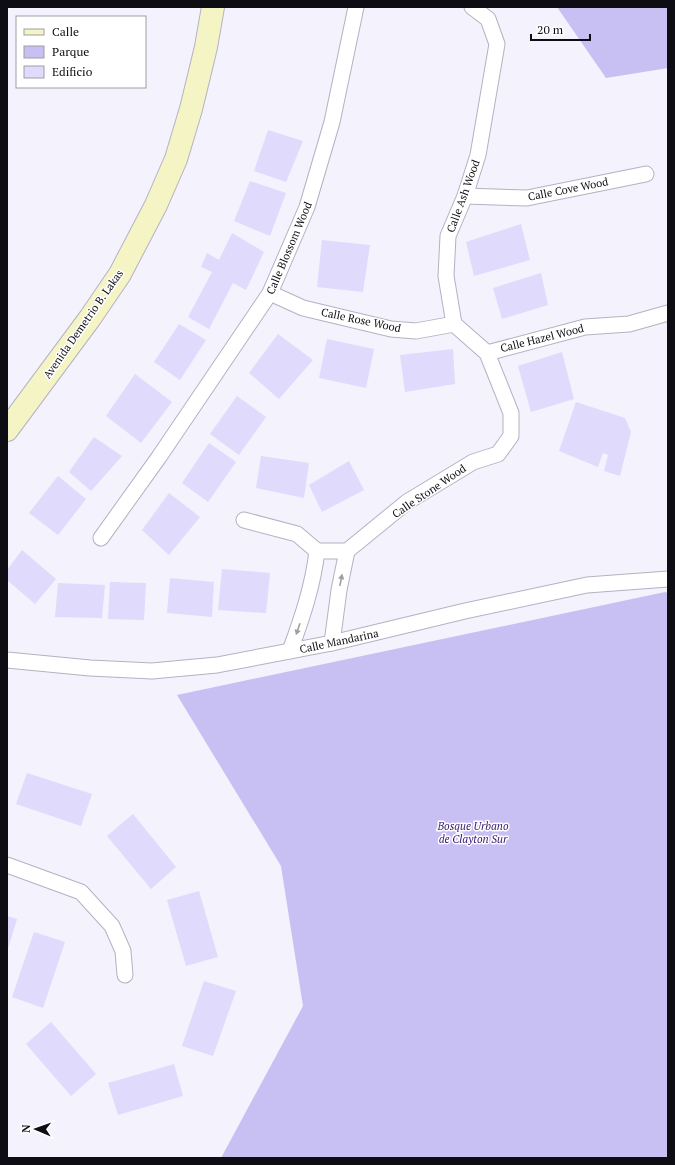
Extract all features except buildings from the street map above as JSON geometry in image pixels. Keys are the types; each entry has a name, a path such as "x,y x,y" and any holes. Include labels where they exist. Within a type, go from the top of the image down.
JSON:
{"street":[{"name":"Avenida Demetrio B. Lakas","path":"7,430 90,318 120,274 156,205 176,158 191,110 206,47 213,7"},
{"name":"Calle Blossom Wood","path":"101,538 159,458 270,293 307,207 332,122 356,7"},
{"name":"Calle Ash Wood","path":"454,324 446,276 448,236 465,196 478,155 497,44 488,19 472,7"},
{"name":"Calle Cove Wood","path":"465,196 527,198 646,174"},
{"name":"Calle Rose Wood","path":"270,293 303,308 390,329 416,331 454,324"},
{"name":"Calle Hazel Wood","path":"487,352 585,327 629,324 668,313"},
{"path":"454,324 487,352"},
{"name":"Calle Stone Wood","path":"347,551 407,502 473,462 498,454 511,436 510,413 487,352"},
{"path":"244,520 297,534 317,551 347,551 339,590 332,643"},
{"path":"290,651 311,589 317,551"},
{"name":"Calle Mandarina","path":"7,660 90,668 152,671 217,665 332,643 465,611 587,585 668,580"},
{"path":"7,865 81,892 112,926 123,951 125,975"}],"green space":[{"path":"557,7 668,7 668,68 606,78"},
{"name":"Bosque Urbano de Clayton Sur","path":"665,592 668,593 668,1158 221,1158 303,1006 281,866 177,695"}]}
